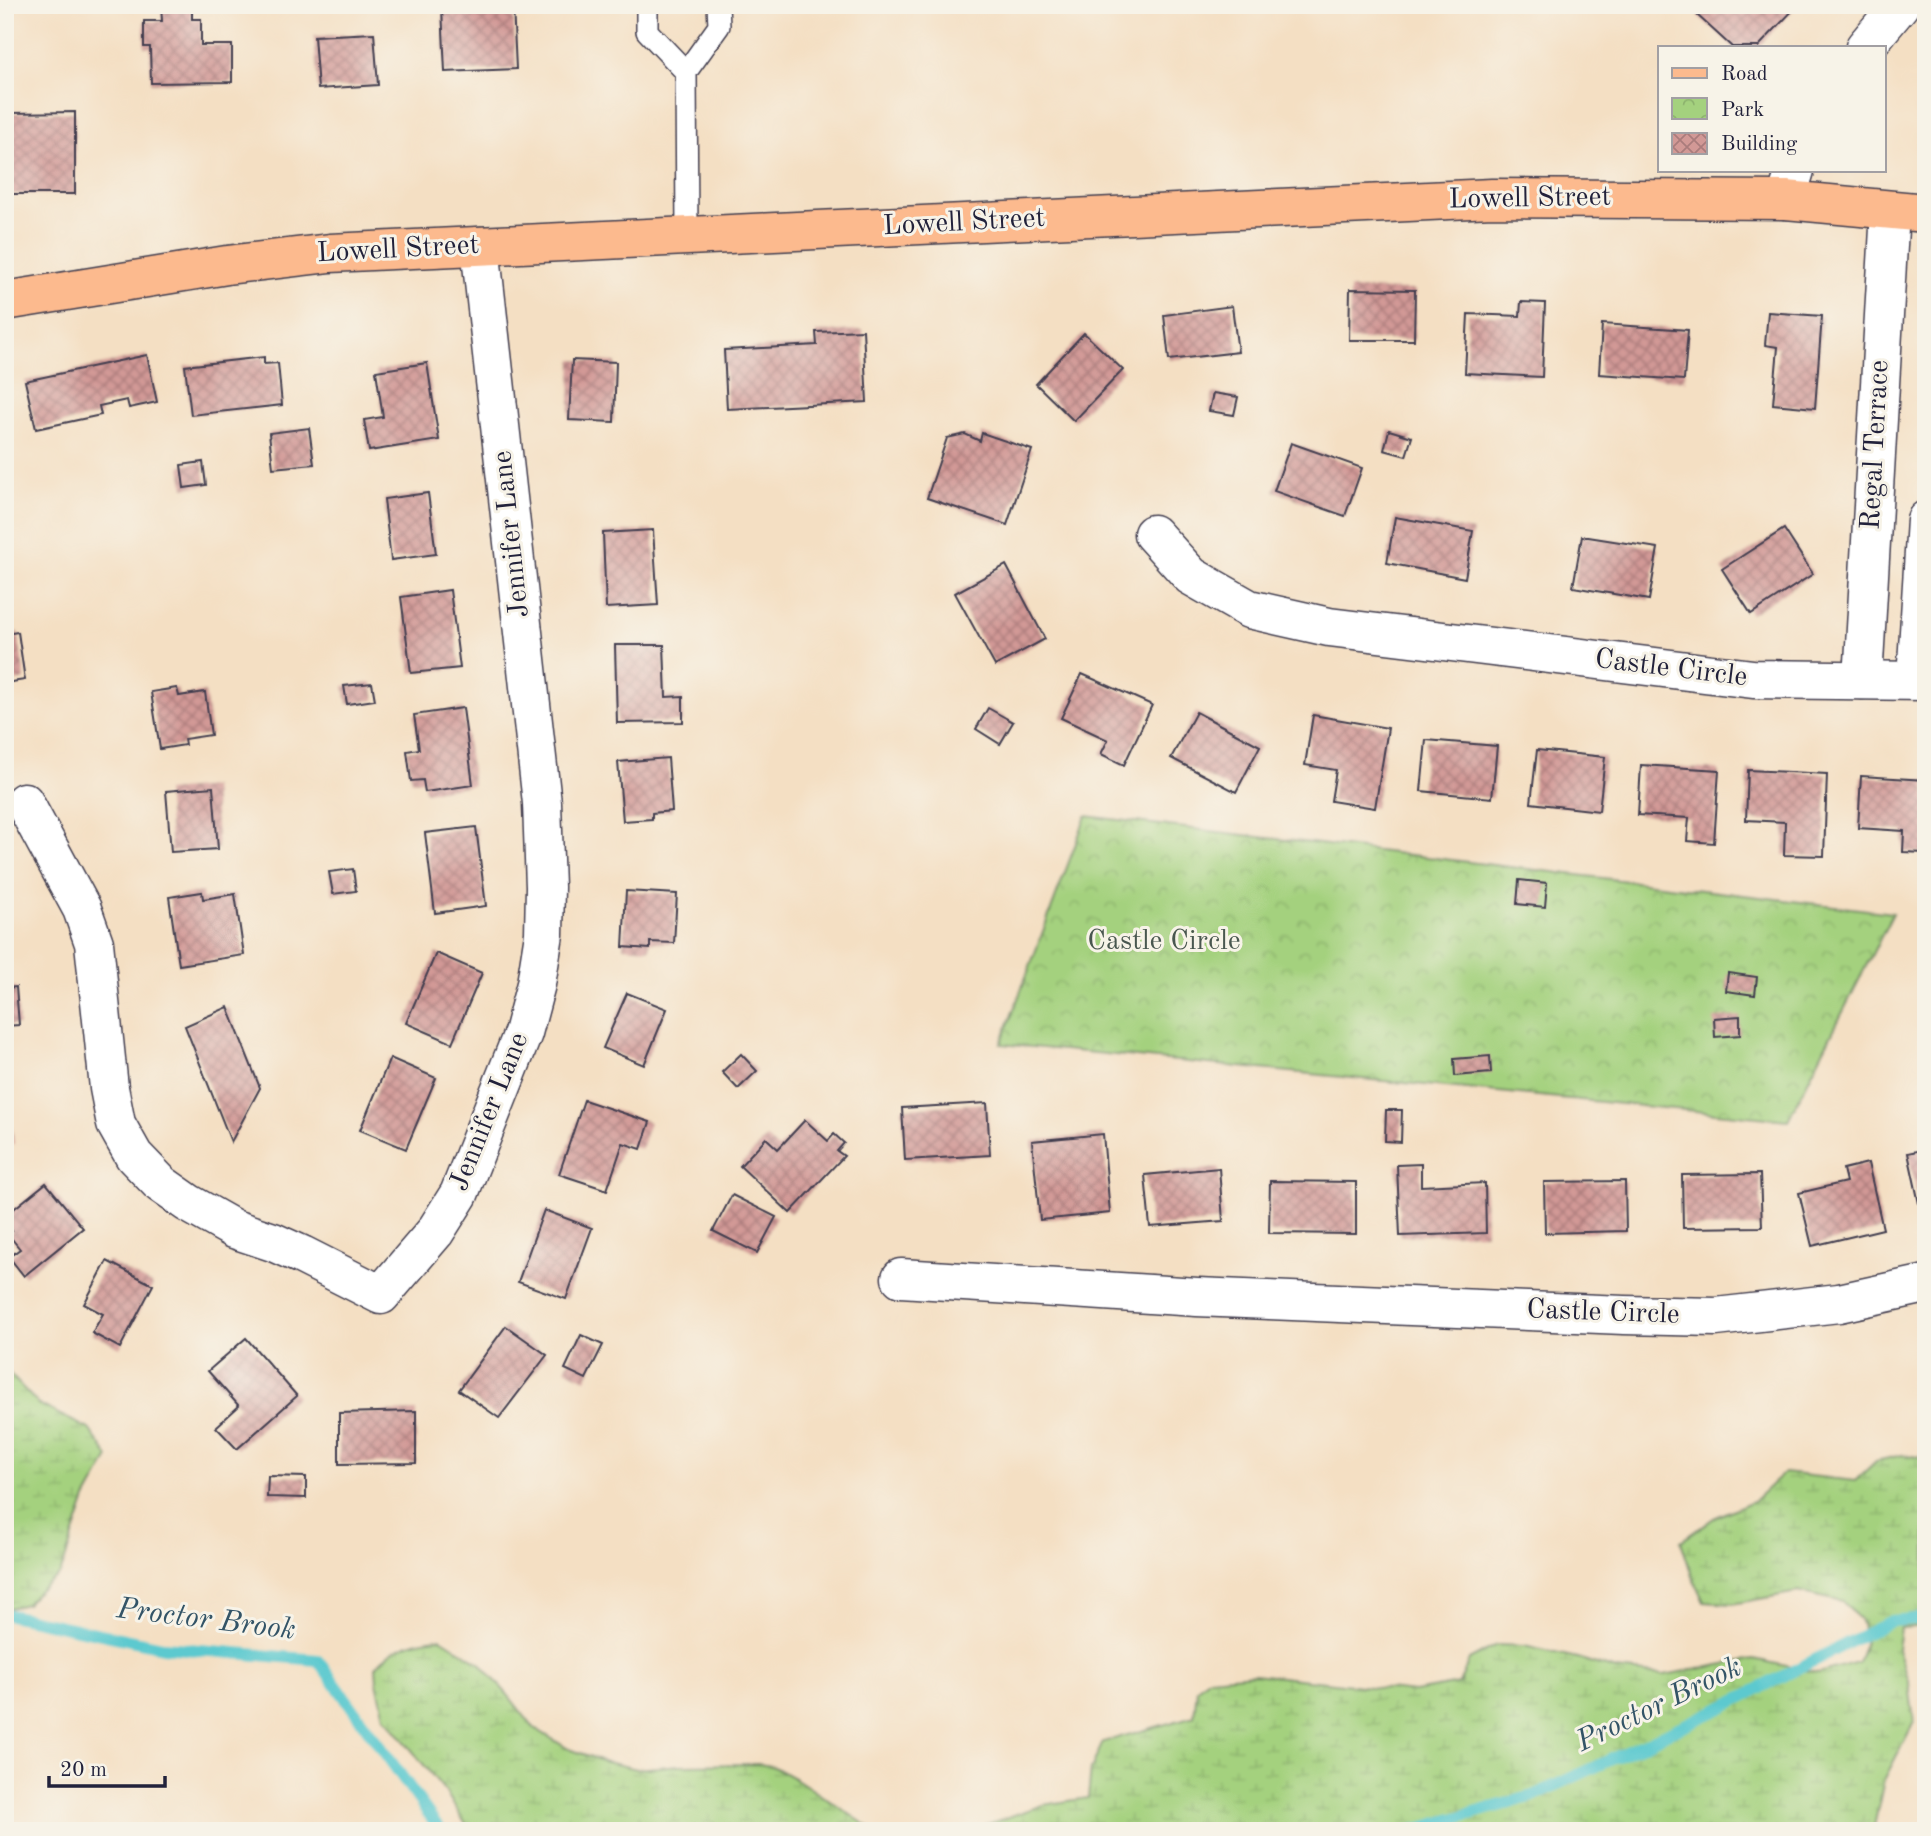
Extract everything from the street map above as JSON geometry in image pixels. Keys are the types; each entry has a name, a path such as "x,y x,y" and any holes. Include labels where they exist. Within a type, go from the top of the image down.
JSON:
{"main road":[{"name":"Lowell Street","path":"5,301 283,257 687,235 1790,185 1908,212"}],"street":[{"path":"1866,46 1900,5"},
{"name":"Regal Terrace","path":"1863,680 1908,212"},
{"name":"Jennifer Lane","path":"24,802 82,909 94,943 109,1088 116,1124 134,1156 161,1184 234,1229 302,1255 381,1295 435,1232 459,1194 523,1033 536,984 544,933 542,803 480,246"},
{"name":"Regal Terrace","path":"1921,681 1926,520"},
{"name":"Castle Circle","path":"1153,534 1191,576 1249,609 1329,627 1753,680 1921,681"},
{"name":"Castle Circle","path":"901,1278 1197,1297 1716,1317 1839,1303 1926,1284"}],"lane":[{"path":"647,5 647,31 686,72"},
{"path":"687,235 686,72 719,26 718,5"}],"green space":[{"name":"Castle Circle","path":"1086,816 1893,913 1788,1120 1001,1044"},
{"path":"5,1369 38,1404 89,1429 109,1457 86,1499 60,1574 26,1604 5,1609"},
{"path":"1902,1455 1926,1458 1926,1626 1900,1628 1897,1649 1909,1684 1914,1722 1884,1780 1873,1831 959,1831 1043,1805 1088,1798 1091,1769 1103,1742 1194,1716 1197,1688 1209,1678 1254,1674 1414,1692 1459,1684 1469,1660 1497,1645 1524,1646 1616,1670 1664,1675 1754,1659 1818,1673 1858,1662 1866,1641 1861,1621 1843,1602 1798,1592 1732,1604 1704,1602 1681,1541 1714,1518 1755,1500 1784,1473 1855,1481 1876,1461"},
{"path":"441,1638 480,1663 533,1727 567,1748 602,1761 637,1769 679,1765 772,1766 875,1831 470,1831 445,1791 385,1717 377,1682 376,1667 389,1654 414,1642"}],"building":[{"path":"161,5 192,5 192,19 201,19 201,45 232,45 232,82 151,83 150,47 144,47 144,21 162,21"},
{"path":"513,5 516,69 445,72 442,8"},
{"path":"1703,5 1798,5 1759,46 1731,46 1697,15 1705,7"},
{"path":"374,33 378,85 318,89 314,36"},
{"path":"75,112 75,194 10,194 10,113"},
{"path":"1350,289 1415,290 1414,340 1349,340"},
{"path":"1521,302 1545,303 1542,377 1465,373 1468,314 1520,316"},
{"path":"1232,306 1238,352 1169,360 1164,315"},
{"path":"1768,312 1822,316 1815,408 1773,404 1778,347 1765,345"},
{"path":"1602,324 1688,330 1684,380 1599,374"},
{"path":"863,330 867,402 727,409 724,350 817,345 816,332"},
{"path":"1084,333 1123,370 1074,421 1036,384"},
{"path":"147,355 157,402 129,408 127,400 99,406 101,415 36,429 25,381"},
{"path":"264,357 264,364 278,363 282,405 191,415 185,366"},
{"path":"572,360 616,362 614,422 569,420"},
{"path":"427,363 439,440 369,451 364,420 383,417 376,371"},
{"path":"1213,393 1238,397 1234,415 1209,411"},
{"path":"309,428 314,464 273,468 269,433"},
{"path":"1389,430 1412,437 1406,456 1384,450"},
{"path":"982,433 1032,450 1007,525 927,498 947,438 965,434 980,441"},
{"path":"1291,443 1362,468 1345,516 1274,491"},
{"path":"203,462 206,485 184,488 181,465"},
{"path":"428,493 436,554 391,560 384,499"},
{"path":"1395,517 1473,531 1465,578 1387,563"},
{"path":"1784,529 1813,574 1751,614 1722,569"},
{"path":"653,530 658,605 606,608 603,533"},
{"path":"1582,536 1658,548 1649,600 1573,587"},
{"path":"1006,565 1045,639 995,666 955,593"},
{"path":"450,590 460,668 411,673 401,597"},
{"path":"18,632 25,680 5,683 5,634"},
{"path":"615,645 664,645 666,697 683,696 683,722 617,723"},
{"path":"1082,674 1152,705 1124,765 1101,754 1108,740 1061,718"},
{"path":"372,683 375,700 347,704 344,686"},
{"path":"177,688 179,696 205,692 211,735 184,739 185,745 160,749 151,692"},
{"path":"463,708 473,785 425,792 423,780 411,781 407,751 419,749 414,715"},
{"path":"988,708 1013,722 1000,744 976,729"},
{"path":"1196,712 1260,746 1236,792 1171,758"},
{"path":"1313,715 1388,728 1375,808 1331,801 1336,770 1305,765"},
{"path":"1426,740 1497,746 1492,798 1421,791"},
{"path":"1537,750 1605,757 1599,811 1531,803"},
{"path":"668,758 672,811 652,813 652,819 623,821 618,762"},
{"path":"1641,765 1719,770 1714,843 1687,841 1689,818 1638,815"},
{"path":"1748,770 1827,774 1824,856 1784,855 1785,822 1746,820"},
{"path":"1861,776 1926,780 1926,853 1903,852 1904,831 1858,828"},
{"path":"213,787 218,849 171,852 166,791"},
{"path":"476,827 486,906 435,913 425,833"},
{"path":"353,869 356,891 333,894 329,872"},
{"path":"1519,880 1547,883 1545,907 1517,904"},
{"path":"626,891 677,894 674,943 650,942 650,949 623,947"},
{"path":"202,892 203,899 235,894 244,955 179,965 169,897"},
{"path":"436,953 482,973 452,1043 406,1023"},
{"path":"1728,973 1757,977 1755,995 1726,991"},
{"path":"16,987 19,1025 5,1026 5,988"},
{"path":"627,993 667,1009 644,1065 603,1048"},
{"path":"228,1007 260,1088 231,1142 185,1026"},
{"path":"1740,1016 1740,1035 1715,1037 1714,1018"},
{"path":"741,1054 757,1071 738,1089 722,1072"},
{"path":"1490,1056 1491,1073 1455,1076 1454,1059"},
{"path":"390,1058 436,1078 406,1149 360,1130"},
{"path":"5,1083 14,1144 5,1146"},
{"path":"584,1100 650,1122 641,1149 623,1143 607,1190 559,1174"},
{"path":"987,1103 990,1155 905,1160 902,1108"},
{"path":"1386,1110 1402,1110 1401,1142 1385,1141"},
{"path":"805,1120 828,1141 834,1134 844,1143 837,1151 844,1156 790,1213 740,1166 766,1138 778,1149"},
{"path":"1103,1134 1110,1213 1040,1220 1032,1141"},
{"path":"1926,1149 1926,1207 1920,1208 1908,1153"},
{"path":"1868,1163 1883,1229 1812,1246 1799,1193 1846,1182 1843,1169"},
{"path":"1421,1164 1421,1186 1485,1183 1486,1233 1400,1236 1397,1165"},
{"path":"1219,1168 1223,1221 1150,1227 1145,1175"},
{"path":"1760,1174 1762,1227 1683,1228 1682,1175"},
{"path":"1270,1181 1356,1182 1356,1234 1269,1233"},
{"path":"1625,1181 1626,1231 1545,1233 1544,1182"},
{"path":"46,1183 83,1228 24,1276 9,1257 20,1249 8,1234 12,1231 5,1222 5,1216"},
{"path":"732,1195 776,1217 757,1253 713,1231"},
{"path":"544,1210 592,1228 566,1299 518,1282"},
{"path":"107,1261 153,1285 120,1348 92,1333 103,1314 84,1304"},
{"path":"506,1326 547,1355 499,1418 459,1390"},
{"path":"581,1335 603,1345 586,1379 565,1369"},
{"path":"246,1338 297,1396 237,1449 216,1427 239,1406 208,1371"},
{"path":"416,1411 416,1463 339,1464 339,1413"},
{"path":"268,1476 306,1477 306,1498 267,1497"}],"waterway":[{"name":"Proctor Brook","path":"5,1614 163,1647 318,1660 441,1831"},
{"name":"Proctor Brook","path":"1411,1831 1533,1796 1723,1707 1891,1621 1926,1618"}]}
